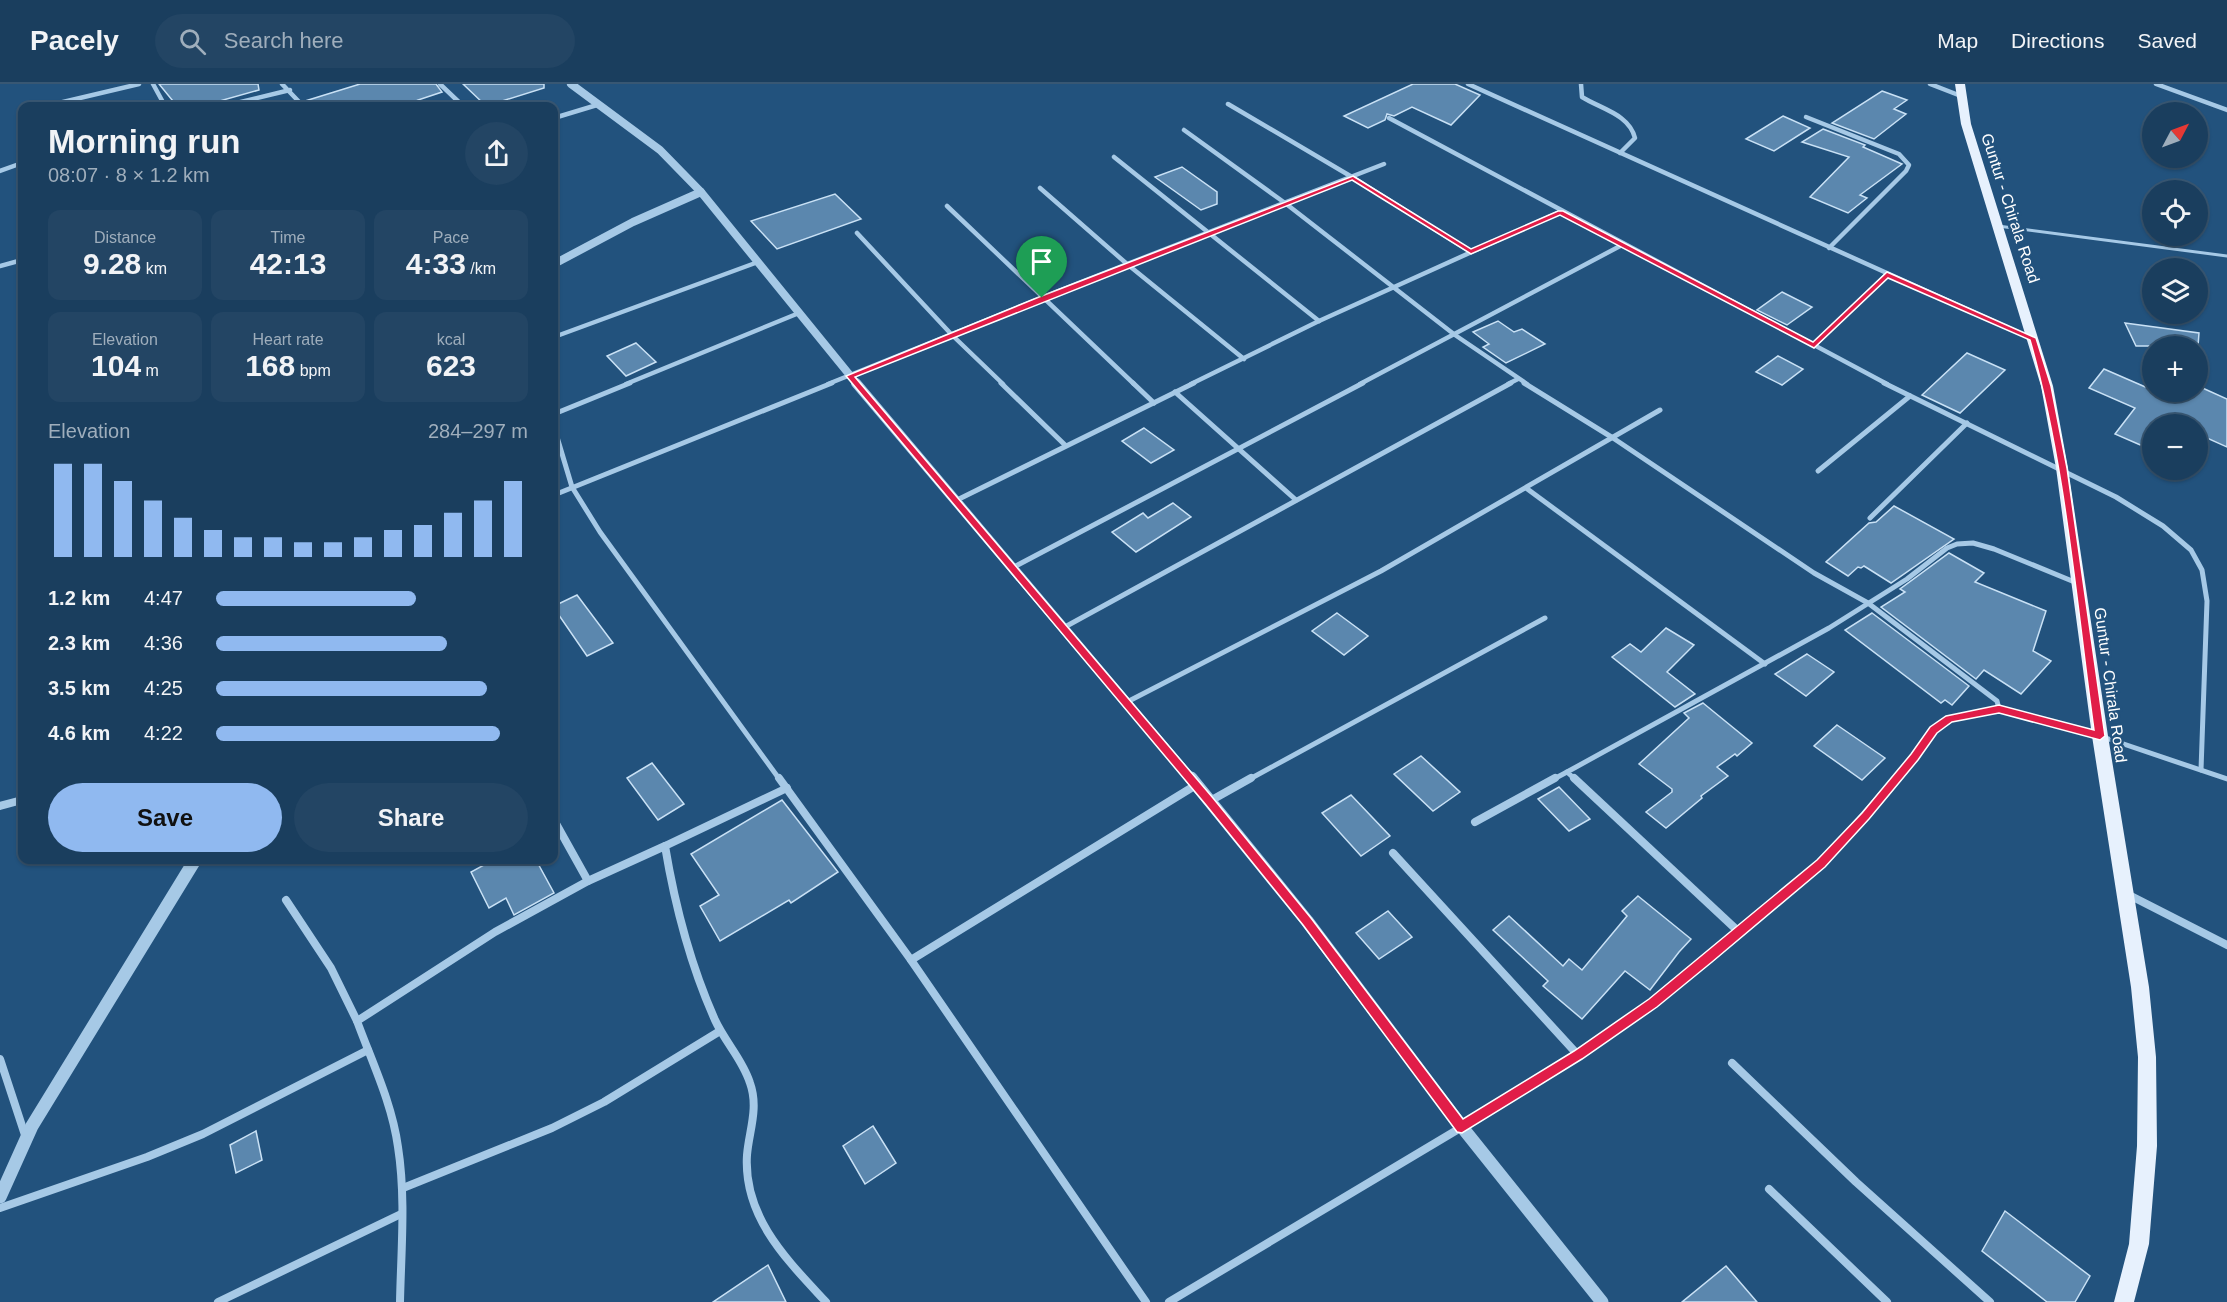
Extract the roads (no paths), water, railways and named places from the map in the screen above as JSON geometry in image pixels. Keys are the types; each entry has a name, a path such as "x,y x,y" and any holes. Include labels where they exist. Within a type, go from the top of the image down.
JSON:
{"main road":[{"name":"Guntur - Chirala Road","path":"1961,90 1966,124 2047,386 2062,468 2100,736 2140,987 2146,1057 2148,1146 2139,1244 2124,1302"}],"street":[{"path":"63,102 139,84"},
{"path":"153,84 163,102"},
{"path":"282,84 300,102"},
{"path":"440,84 459,102"},
{"path":"571,84 660,150 701,192 850,376 1210,801 1307,921 1462,1127 1602,1302"},
{"path":"1468,84 2034,339"},
{"path":"1581,84 1582,97 1629,122 1635,130 1635,138 1620,153"},
{"path":"1930,84 1961,90"},
{"path":"2156,84 2227,110"},
{"path":"240,102 290,90"},
{"path":"1228,104 1353,177 1471,252"},
{"path":"558,117 597,105"},
{"path":"1806,117 1899,154 1909,165 1906,171 1829,248"},
{"path":"1389,118 1560,212 1910,396 2062,468 2129,503 2186,545 2199,561 2205,579 2207,601 2201,770"},
{"path":"1184,130 1286,203 1455,335 1518,379 1613,438 1814,573 1868,603 1997,701 1999,709"},
{"path":"1114,157 1319,321"},
{"path":"0,171 18,165"},
{"path":"558,493 1127,264 1384,165"},
{"path":"1040,188 1127,264 1244,359"},
{"path":"558,262 624,226 701,192"},
{"path":"946,206 1154,403"},
{"path":"955,501 1319,321 1560,212"},
{"path":"857,233 952,336 1065,445"},
{"path":"1012,568 1622,245"},
{"path":"0,266 18,261"},
{"path":"558,337 758,262"},
{"path":"1814,346 1887,274"},
{"path":"558,412 799,313"},
{"path":"1064,628 1518,379"},
{"path":"1176,392 1296,500"},
{"path":"1818,471 1910,396"},
{"path":"1127,702 1381,571 1660,410"},
{"path":"1870,518 1967,423"},
{"path":"558,440 572,487 600,532 911,960 1146,1302"},
{"path":"1526,488 1766,664"},
{"path":"1475,822 1766,664 1907,579 1947,548 1957,544 1972,543 1994,549 2079,584"},
{"path":"1210,801 1545,618"},
{"path":"1169,1302 1462,1127 1578,1055 1653,1003 1821,864 1915,757 1933,730 1949,718 1999,709 2100,736 2227,779"},
{"path":"1567,771 1739,932"},
{"path":"911,960 1196,785"},
{"path":"357,1021 495,932 588,881 787,788"},
{"path":"0,806 18,801"},
{"path":"558,827 588,881"},
{"path":"665,846 683,935 695,975 720,1031 743,1066 753,1089 754,1112 746,1182 754,1211 768,1234 826,1302"},
{"path":"1393,853 1578,1055"},
{"path":"0,1197 26,1139 44,1106 193,864"},
{"path":"2126,893 2227,945"},
{"path":"286,900 331,968 357,1021 388,1104 398,1145 403,1188 400,1214 400,1302"},
{"path":"403,1188 604,1102 720,1031"},
{"path":"0,1208 148,1157 254,1110 368,1050"},
{"path":"0,1059 26,1139"},
{"path":"1732,1063 1856,1182 1990,1302"},
{"path":"1769,1189 1887,1302"},
{"path":"218,1302 400,1214"}],"lane":[{"path":"1998,226 2227,256"}]}
